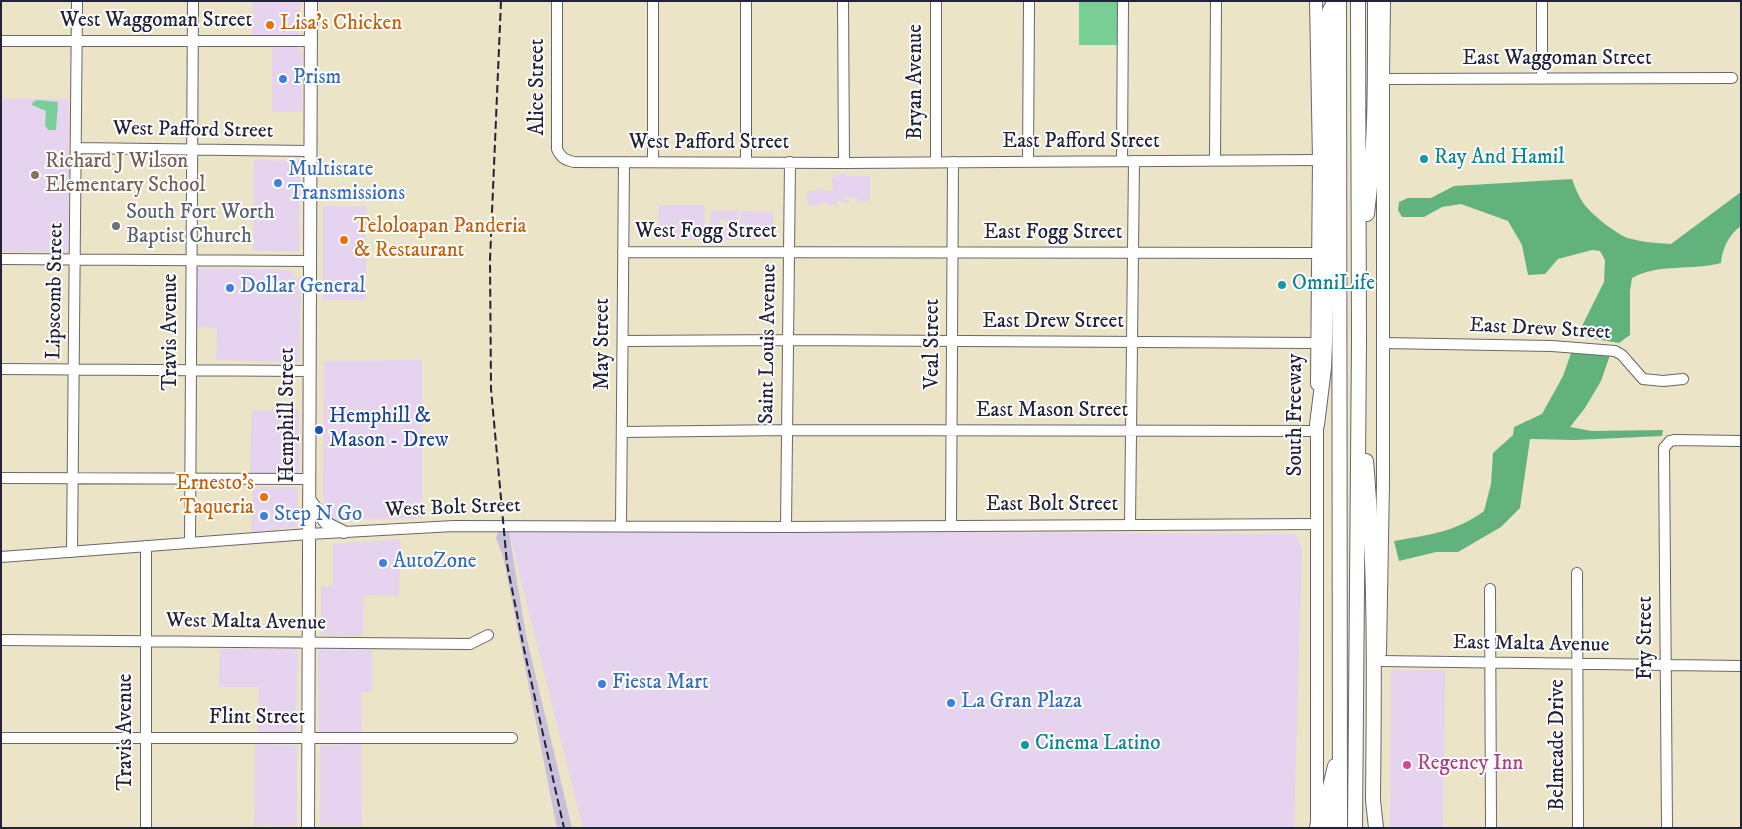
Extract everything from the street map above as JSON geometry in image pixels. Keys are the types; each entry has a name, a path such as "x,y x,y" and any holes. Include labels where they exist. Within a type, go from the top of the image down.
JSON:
{"highway":[{"path":"1317,428 1324,350 1328,35 1329,12 1335,1"},
{"name":"South Freeway","path":"1339,1 1340,828"},
{"path":"1355,828 1360,264 1358,1"},
{"path":"1360,264 1370,188 1374,112 1375,1"},
{"path":"1359,375 1373,561 1374,800 1378,828"},
{"path":"1328,828 1329,791 1340,741"}],"main road":[{"name":"Hemphill Street","path":"308,828 310,1"},
{"name":"South Freeway","path":"1316,1 1318,160 1318,803 1316,828"},
{"path":"1378,828 1383,483 1382,78 1384,1"},
{"path":"309,499 326,523 344,532"}],"street":[{"name":"Lipscomb Street","path":"72,552 77,1"},
{"name":"Travis Avenue","path":"190,543 193,1"},
{"name":"Alice Street","path":"557,1 557,149 560,156 565,160 574,162"},
{"path":"653,1 653,162"},
{"path":"746,1 746,162"},
{"path":"843,1 844,163"},
{"name":"Bryan Avenue","path":"936,1 936,162"},
{"path":"1028,162 1029,1"},
{"path":"1122,161 1123,1"},
{"path":"1215,160 1216,1"},
{"path":"1542,1 1542,79"},
{"name":"West Waggoman Street","path":"1,41 310,41"},
{"name":"East Waggoman Street","path":"1382,78 1732,78"},
{"name":"West Pafford Street","path":"76,148 310,151"},
{"name":"East Pafford Street","path":"844,163 1318,160"},
{"path":"1130,525 1134,161"},
{"name":"West Pafford Street","path":"574,162 844,163"},
{"name":"May Street","path":"621,526 624,162"},
{"name":"Saint Louis Avenue","path":"786,527 790,162"},
{"name":"Veal Street","path":"951,525 953,162"},
{"name":"East Fogg Street","path":"789,251 1317,253"},
{"name":"West Fogg Street","path":"623,252 789,251"},
{"path":"1,259 309,260"},
{"name":"East Drew Street","path":"623,341 1317,342"},
{"name":"East Drew Street","path":"1383,343 1552,346 1615,351 1622,355 1643,378 1683,379"},
{"path":"1,369 309,371"},
{"name":"East Mason Street","path":"622,432 1317,428"},
{"name":"Fry Street","path":"1667,828 1664,448 1670,441 1675,440 1741,440"},
{"path":"1,478 310,479"},
{"name":"East Bolt Street","path":"786,527 1318,524"},
{"name":"West Bolt Street","path":"1,557 419,527 786,527"},
{"name":"Travis Avenue","path":"146,546 146,828"},
{"name":"Belmeade Drive","path":"1577,573 1578,828"},
{"path":"1490,588 1491,828"},
{"name":"West Malta Avenue","path":"1,640 470,644 488,635"},
{"name":"East Malta Avenue","path":"1380,661 1741,666"},
{"name":"Flint Street","path":"1,738 512,738"}],"shaded area":[{"path":"253,1 300,1 300,37 252,37"},
{"path":"272,46 296,47 302,51 302,112 272,112"},
{"name":"Richard J Wilson Elementary School","path":"1,99 69,99 68,252 1,252"},
{"path":"254,160 300,161 299,251 253,251"},
{"path":"841,173 846,173 846,176 870,176 870,201 857,201 857,198 845,196 844,200 849,200 849,203 837,201 837,205 828,205 827,202 822,202 822,205 807,206 807,191 817,191 817,189 821,188 822,191 833,191 833,177 841,175"},
{"path":"659,205 704,205 705,240 659,239"},
{"path":"323,206 366,206 366,300 323,300"},
{"path":"711,211 738,211 738,220 720,220 720,225 740,225 740,211 773,212 773,231 767,231 767,238 757,238 757,240 726,240 725,242 716,242 716,234 721,232 710,231"},
{"path":"197,268 293,270 293,277 301,277 299,362 216,360 217,328 195,327"},
{"path":"422,360 422,519 333,520 323,512 324,361"},
{"path":"252,410 299,410 299,474 250,473"},
{"path":"253,487 298,487 297,527 251,532"},
{"path":"498,532 509,532 526,635 572,828 557,828 503,556 496,538"},
{"name":"La Gran Plaza","path":"509,532 1296,534 1302,550 1294,828 583,828"},
{"path":"401,539 399,596 364,595 363,636 321,636 321,587 333,586 333,544"},
{"path":"220,649 296,649 298,652 296,733 258,734 259,687 219,687"},
{"path":"318,650 372,650 372,692 361,693 362,732 319,732"},
{"path":"1391,670 1445,670 1443,828 1390,828"},
{"path":"255,744 295,745 297,747 297,822 295,825 254,826"},
{"path":"361,744 362,826 320,826 320,745"}],"green space":[{"path":"1079,1 1120,1 1120,45 1079,45"},
{"path":"37,100 58,102 56,130 48,130 45,125 46,111 32,105"},
{"path":"1572,179 1581,199 1590,211 1610,228 1628,238 1671,244 1741,192 1741,226 1727,242 1721,263 1699,267 1653,270 1632,278 1630,291 1630,335 1619,343 1577,336 1604,282 1605,260 1600,251 1592,250 1558,259 1545,274 1528,275 1522,245 1508,221 1461,204 1442,207 1424,217 1402,217 1398,210 1399,202 1408,198 1431,198 1454,186"},
{"path":"1571,353 1610,355 1601,381 1585,408 1570,427 1592,431 1663,430 1662,436 1575,440 1530,439 1520,508 1501,527 1458,552 1436,552 1399,561 1394,541 1441,532 1463,524 1484,511 1491,484 1493,453 1513,435 1514,427 1542,414 1563,376"}],"railway":[{"path":"501,1 490,260 491,389 507,564 564,828"}],"place":[{"name":"Lisa's Chicken","path":"270,25"},
{"name":"Prism","path":"283,79"},
{"name":"Ray And Hamil","path":"1424,159"},
{"name":"Richard J Wilson Elementary School","path":"35,175"},
{"name":"Multistate Transmissions","path":"278,183"},
{"name":"South Fort Worth Baptist Church","path":"116,226"},
{"name":"Teloloapan Panderia & Restaurant","path":"344,240"},
{"name":"OmniLife","path":"1282,285"},
{"name":"Dollar General","path":"230,288"},
{"name":"Hemphill & Mason - Drew","path":"319,430"},
{"name":"Ernesto's Taqueria","path":"264,497"},
{"name":"Step N Go","path":"264,516"},
{"name":"AutoZone","path":"383,563"},
{"name":"Fiesta Mart","path":"602,684"},
{"name":"La Gran Plaza","path":"951,703"},
{"name":"Cinema Latino","path":"1025,745"},
{"name":"Regency Inn","path":"1407,765"}]}
